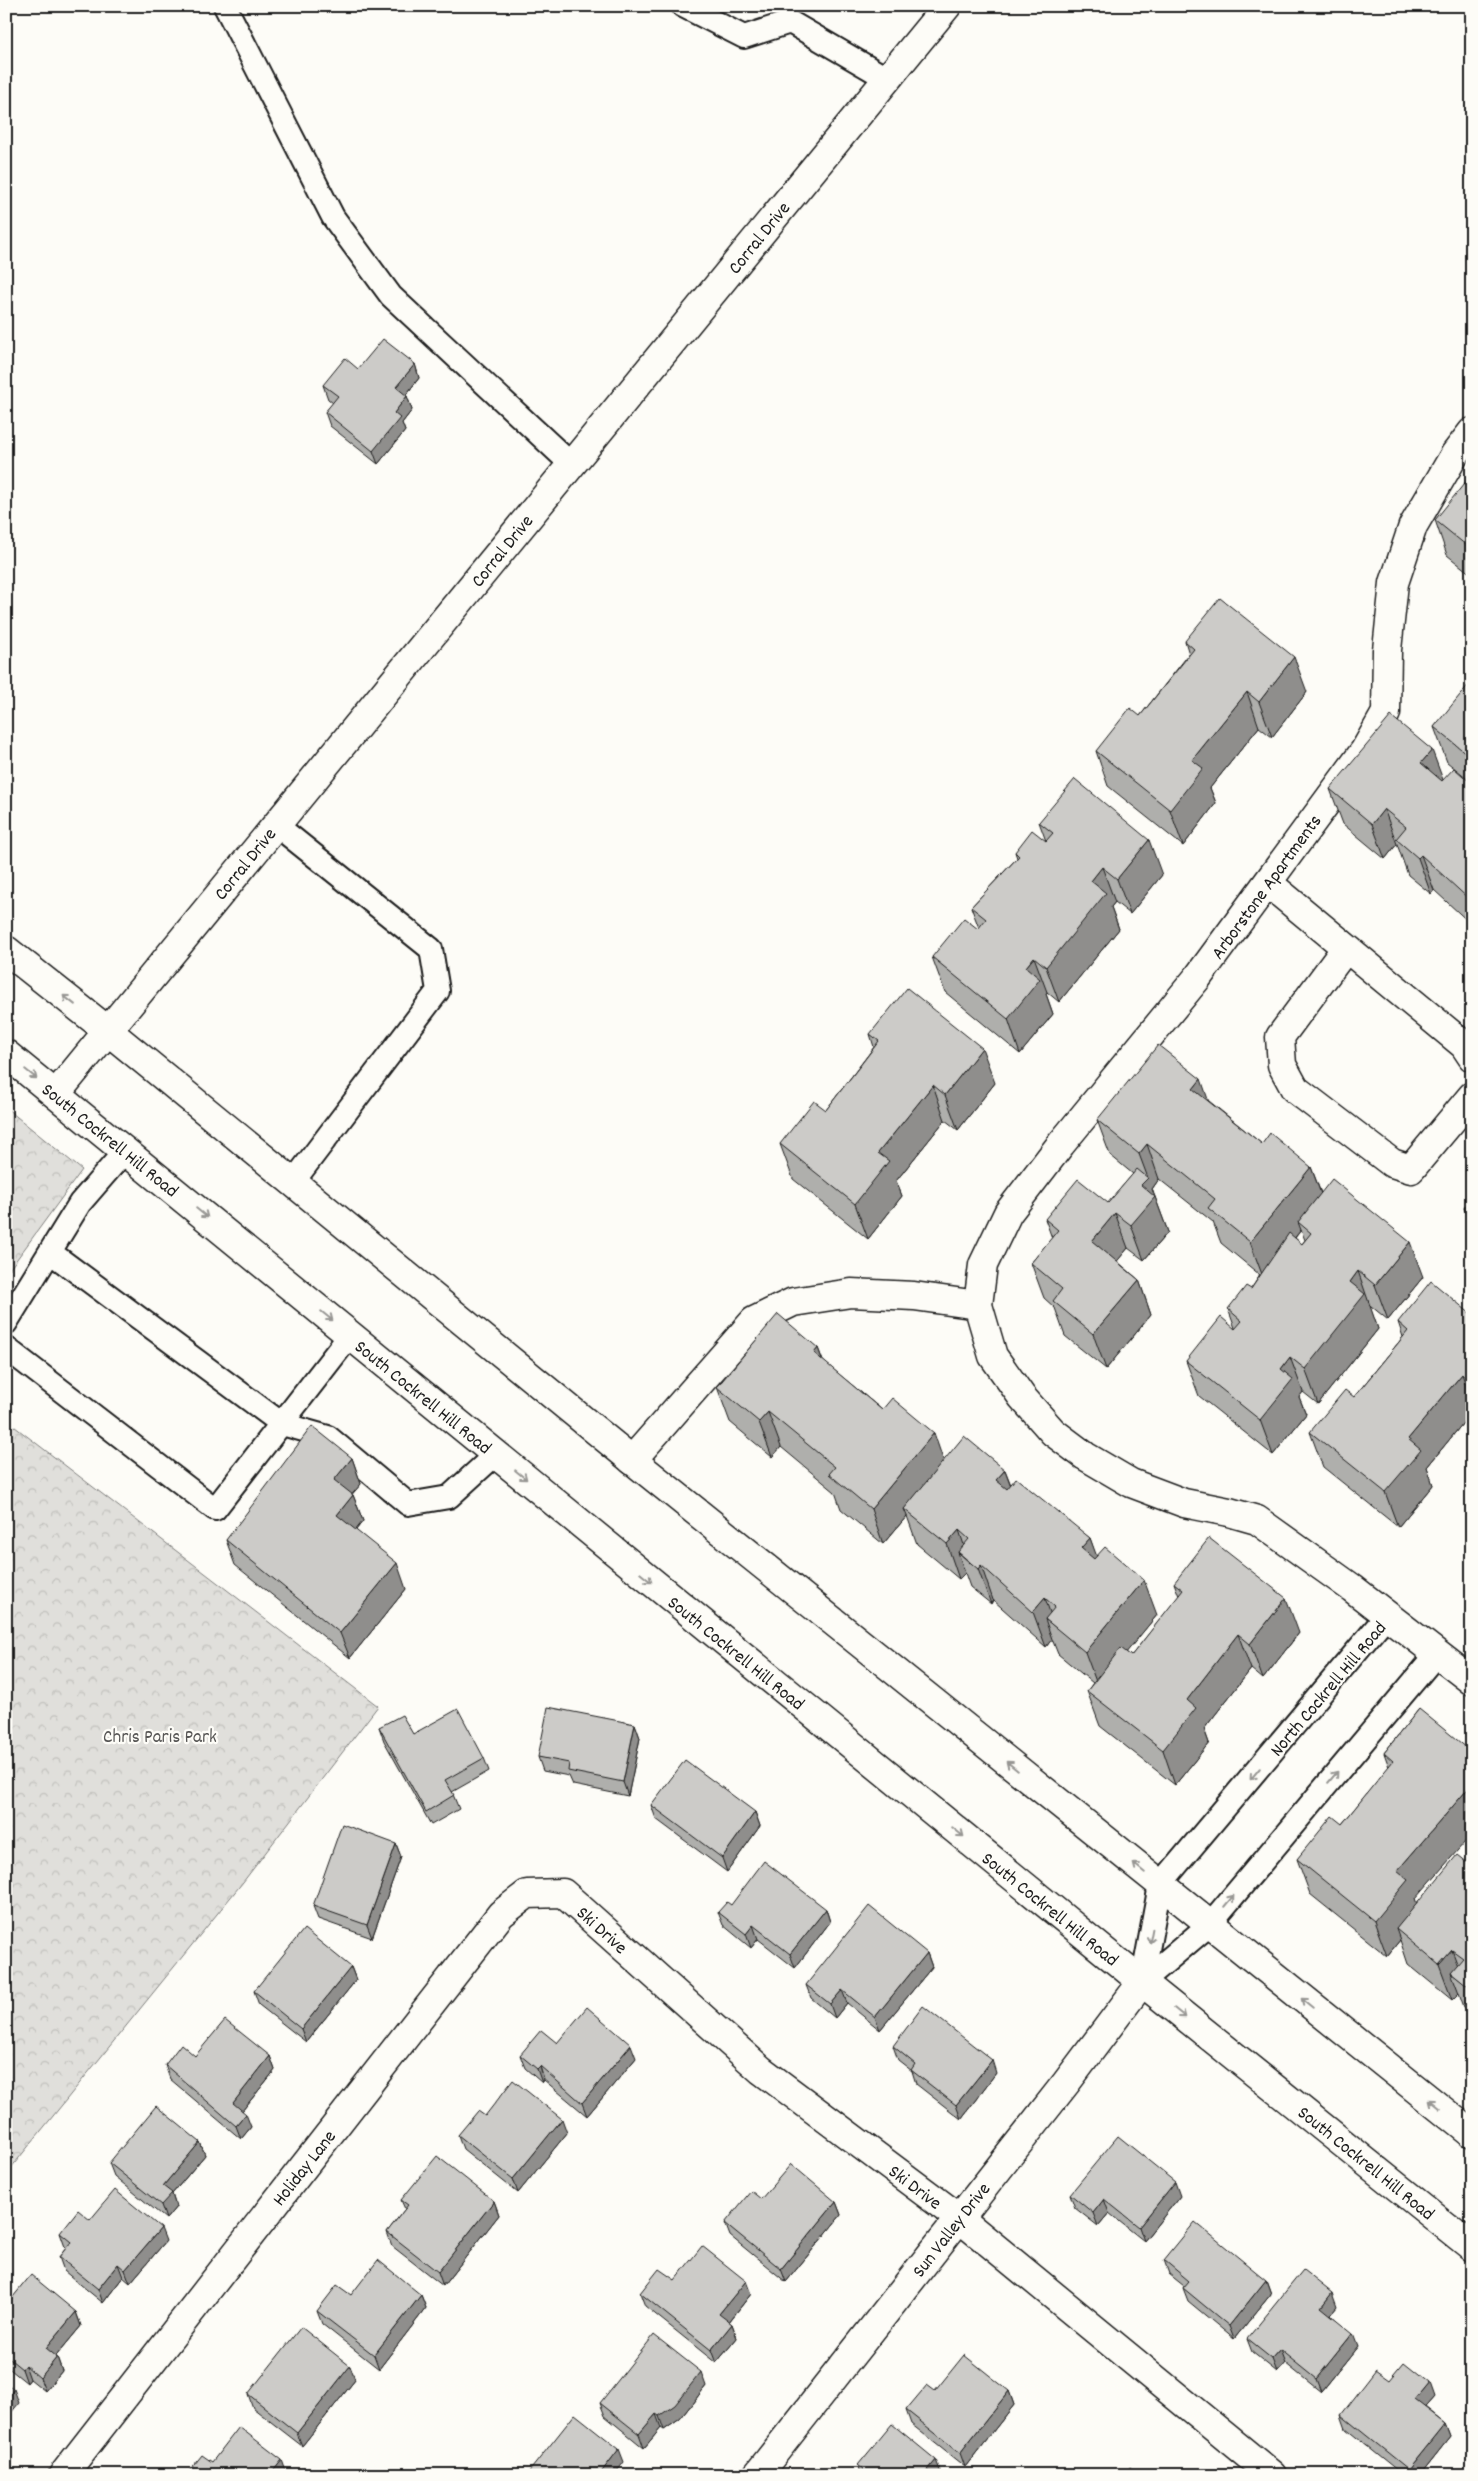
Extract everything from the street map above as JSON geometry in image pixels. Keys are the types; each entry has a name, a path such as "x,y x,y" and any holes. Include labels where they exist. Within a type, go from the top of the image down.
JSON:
{"street":[{"name":"Corral Drive","path":"56,1094 947,6"},
{"name":"Arborstone Apartments","path":"1387,1615 1257,1520 1184,1503 1131,1483 1078,1451 1053,1432 1022,1397 993,1356 978,1305 984,1265 1008,1213 1061,1144 1198,977 1365,750 1386,713 1387,650 1394,583 1413,526 1456,454 1472,432"},
{"path":"1268,883 1464,1045 1472,1057"},
{"path":"1346,948 1280,1037 1282,1066 1295,1089 1392,1163 1411,1169 1472,1096"},
{"path":"6,950 107,1030 632,1460 1209,1925 1472,2134"},
{"name":"South Cockrell Hill Road","path":"6,1054 1142,1982 1472,2247"},
{"path":"632,1460 754,1321 793,1302 851,1293 914,1296 978,1305"},
{"name":"North Cockrell Hill Road","path":"1387,1615 1436,1655"},
{"path":"1436,1655 1472,1681"},
{"name":"Ski Drive","path":"563,1893 761,2070 959,2218 1272,2475"},
{"name":"Holiday Lane","path":"63,2475 501,1914 527,1894 563,1893"},
{"name":"Sun Valley Drive","path":"758,2475 1066,2083 1142,1982"}],"lane":[{"path":"225,6 333,217 391,296 572,464"},
{"path":"683,6 744,37 790,22 888,79"},
{"path":"276,824 431,949 438,991 293,1182"},
{"path":"6,1323 80,1203 125,1151"},
{"path":"50,1252 282,1424 328,1437 408,1504 449,1497 496,1454"},
{"path":"6,1348 215,1509 350,1335"},
{"name":"North Cockrell Hill Road","path":"1142,1982 1160,1885 1387,1615"},
{"path":"1142,1982 1209,1925 1436,1655"}],"green space":[{"path":"6,1108 82,1170 6,1274"},
{"name":"Chris Paris Park","path":"6,1420 378,1706 243,1882 6,2174"}],"building":[{"path":"383,339 415,364 396,387 407,396 394,413 400,418 373,451 325,412 338,396 323,385 345,358 358,369"},
{"path":"1468,479 1472,482 1472,550 1435,520"},
{"path":"1220,598 1294,657 1259,702 1247,692 1192,760 1203,768 1170,810 1096,751 1130,708 1140,716 1194,649 1185,641"},
{"path":"1469,684 1472,686 1472,758 1434,727"},
{"path":"1391,716 1432,750 1421,763 1442,781 1454,768 1472,784 1471,901 1421,855 1418,858 1396,839 1406,827 1384,809 1372,824 1330,789"},
{"path":"1075,779 1149,840 1117,879 1102,867 1091,881 1106,893 1046,967 1034,957 1026,967 1040,979 1008,1019 932,957 964,918 978,929 986,919 971,907 1019,856 1015,852 1032,830 1046,841 1053,833 1039,822"},
{"path":"907,988 982,1048 945,1095 933,1085 878,1153 889,1161 855,1204 780,1144 814,1101 826,1110 879,1041 870,1034"},
{"path":"1158,1045 1201,1079 1193,1089 1262,1144 1270,1133 1311,1167 1250,1242 1208,1208 1215,1199 1147,1144 1139,1154 1097,1120"},
{"path":"1137,1169 1148,1178 1141,1185 1155,1197 1131,1225 1115,1213 1092,1241 1139,1280 1093,1334 1053,1301 1062,1289 1031,1263 1058,1230 1045,1219 1078,1179 1108,1203"},
{"path":"1332,1179 1410,1242 1375,1285 1358,1271 1350,1282 1365,1294 1305,1369 1290,1357 1281,1369 1293,1379 1260,1420 1186,1361 1221,1317 1235,1329 1242,1321 1228,1309 1246,1286 1251,1289 1289,1233 1302,1244 1311,1233 1298,1222"},
{"path":"1472,1198 1472,1214 1464,1208"},
{"path":"1431,1281 1472,1315 1472,1382 1462,1374 1408,1439 1421,1450 1385,1492 1310,1432 1345,1390 1354,1397 1408,1331 1398,1322"},
{"path":"778,1314 818,1348 814,1353 882,1410 892,1398 934,1433 871,1509 829,1474 835,1467 768,1412 759,1422 717,1387"},
{"path":"312,1426 352,1458 334,1480 353,1495 337,1515 397,1563 340,1633 226,1540"},
{"path":"964,1436 1005,1470 996,1480 1007,1489 1016,1478 1090,1538 1081,1548 1094,1559 1105,1547 1144,1580 1085,1652 1045,1619 1055,1607 1045,1598 1033,1612 981,1565 978,1569 958,1552 969,1539 959,1530 947,1544 904,1509"},
{"path":"1209,1538 1286,1598 1250,1644 1238,1634 1187,1700 1196,1708 1163,1750 1087,1691 1121,1648 1131,1656 1183,1590 1174,1583"},
{"path":"548,1707 635,1724 623,1782 568,1771 569,1763 538,1757"},
{"path":"458,1709 484,1758 445,1780 454,1795 426,1812 379,1727 402,1715 413,1734"},
{"path":"1419,1709 1472,1752 1472,1784 1397,1871 1408,1880 1374,1921 1297,1859 1332,1816 1342,1824 1393,1761 1384,1753"},
{"path":"685,1760 755,1812 722,1858 651,1805"},
{"path":"342,1824 396,1844 367,1925 313,1906"},
{"path":"1457,1855 1472,1867 1472,1989 1451,1972 1463,1958 1452,1950 1439,1965 1396,1929"},
{"path":"764,1861 826,1909 790,1954 753,1925 746,1934 718,1912 727,1902 731,1905"},
{"path":"869,1906 927,1953 875,2017 842,1990 830,2004 806,1985"},
{"path":"304,1929 351,1967 301,2029 254,1991"},
{"path":"923,2006 992,2060 956,2105 911,2070 915,2064 893,2046"},
{"path":"587,2007 631,2045 582,2103 540,2066 537,2069 520,2055 541,2030 557,2043"},
{"path":"225,2020 270,2056 233,2103 246,2114 236,2126 165,2065 181,2044 195,2056"},
{"path":"513,2080 562,2119 513,2179 458,2135 478,2111 485,2116"},
{"path":"156,2106 200,2142 163,2186 172,2193 161,2205 109,2163"},
{"path":"1118,2136 1175,2182 1139,2227 1104,2199 1093,2213 1070,2194"},
{"path":"437,2156 494,2201 438,2272 387,2232 408,2205 401,2200"},
{"path":"791,2164 836,2202 781,2269 725,2223 751,2191 761,2199"},
{"path":"115,2190 161,2228 125,2270 118,2264 98,2289 59,2257 71,2242 60,2233 78,2210 90,2220"},
{"path":"1195,2222 1266,2280 1229,2326 1183,2288 1189,2281 1164,2260"},
{"path":"702,2246 746,2281 719,2314 732,2324 711,2350 640,2293 659,2269 675,2280"},
{"path":"378,2260 421,2295 374,2355 317,2311 337,2285 351,2295"},
{"path":"1303,2270 1332,2293 1321,2307 1353,2333 1316,2379 1280,2350 1272,2359 1247,2339"},
{"path":"31,2275 76,2312 46,2348 57,2357 40,2378 25,2365 22,2369 6,2356 6,2301 8,2303"},
{"path":"301,2327 350,2366 297,2433 248,2394"},
{"path":"654,2335 701,2372 675,2405 659,2416 656,2414 639,2434 600,2403"},
{"path":"964,2355 1009,2391 960,2453 906,2410 927,2385 935,2391"},
{"path":"1404,2363 1429,2383 1415,2400 1445,2423 1408,2469 1341,2415 1376,2370 1390,2380"},
{"path":"6,2383 14,2389 6,2399"},
{"path":"575,2414 619,2449 599,2475 530,2475 528,2473"},
{"path":"892,2424 936,2460 924,2475 861,2475 864,2470 858,2465"},
{"path":"239,2427 282,2460 270,2475 186,2475 202,2455 212,2462"},
{"path":"1130,2467 1139,2475 1124,2475"}]}
